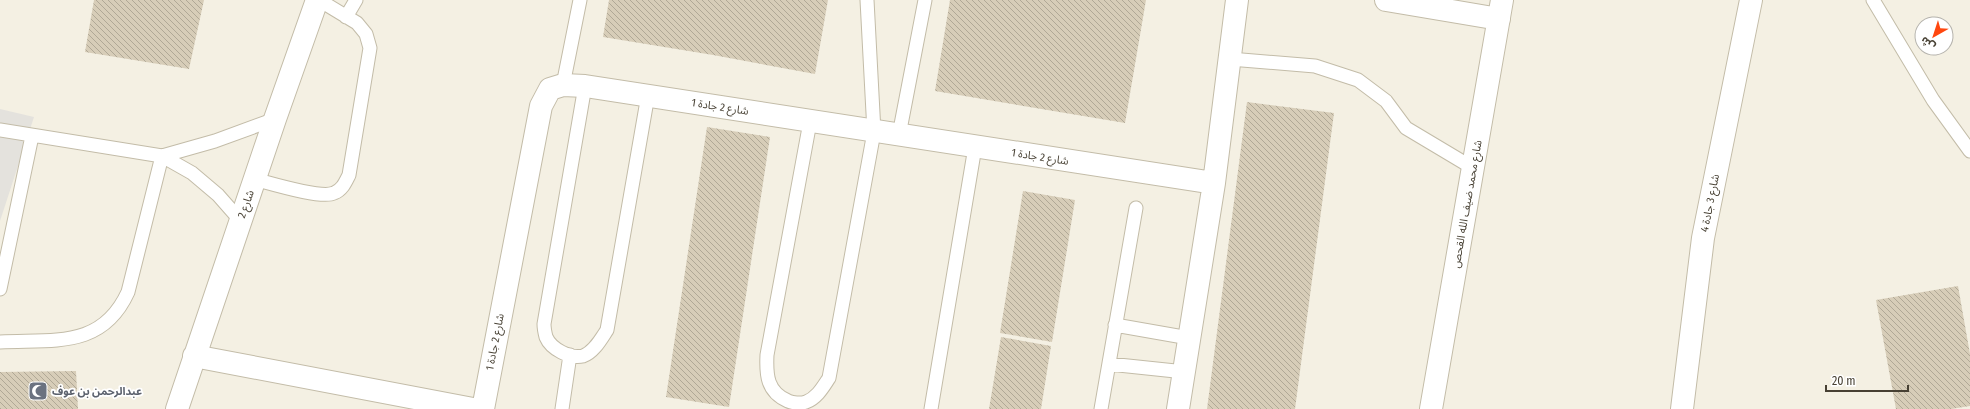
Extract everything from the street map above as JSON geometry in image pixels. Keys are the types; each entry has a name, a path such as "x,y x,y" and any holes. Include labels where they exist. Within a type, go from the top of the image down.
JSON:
{"street":[{"name":"شارع 2","path":"177,409 254,179 318,0"},
{"path":"1178,409 1214,183 1237,0"},
{"path":"1386,0 1501,10"},
{"name":"شارع 3 جادة 4","path":"1682,409 1703,238 1751,0"},
{"name":"شارع محمد ضيف الله القحص","path":"1431,409 1501,10"},
{"name":"شارع 2 جادة 1","path":"482,409 541,106 550,89 564,85 585,86 874,132 1214,183"},
{"path":"194,356 472,409"}],"lane":[{"path":"254,179 320,195 333,194 344,187 349,175 370,48 366,34 357,23 318,0"},
{"path":"346,17 356,0"},
{"path":"564,85 580,0"},
{"path":"810,122 766,361 766,372 769,385 780,398 791,406 806,403 819,393 829,378 874,132 867,0"},
{"path":"899,135 925,0"},
{"path":"1873,0 1933,100 1970,151"},
{"path":"1230,59 1315,66 1358,80 1386,101 1406,128 1473,168"},
{"path":"585,86 544,324 547,338 558,350 570,356 584,356 597,345 607,330 648,95"},
{"path":"162,156 215,141 275,119"},
{"path":"0,130 162,156 192,173 218,195 240,220"},
{"path":"0,289 32,136"},
{"path":"931,409 975,147"},
{"path":"0,342 72,338 87,335 101,328 113,318 122,306 128,292 162,156"},
{"path":"1101,409 1136,208"},
{"path":"1115,325 1189,338"},
{"path":"562,409 570,356"},
{"path":"1108,364 1185,372"}],"shaded area":[{"path":"0,109 34,117 0,221"}],"building":[{"path":"94,0 204,0 189,69 85,52"},
{"path":"609,0 828,0 815,74 603,37"},
{"path":"950,0 1146,0 1125,123 935,91"},
{"path":"1247,102 1334,113 1295,409 1207,409"},
{"path":"707,127 770,137 729,407 666,397"},
{"path":"1023,191 1075,200 1052,342 1000,333"},
{"path":"1958,286 1970,354 1970,406 1951,409 1896,409 1876,300"},
{"path":"1001,337 1051,346 1041,409 989,409"},
{"name":"عبدالرحمن بن عوف","path":"76,371 78,409 0,409 0,372"}],"place":[{"name":"عبدالرحمن بن عوف","path":"38,391"}]}
